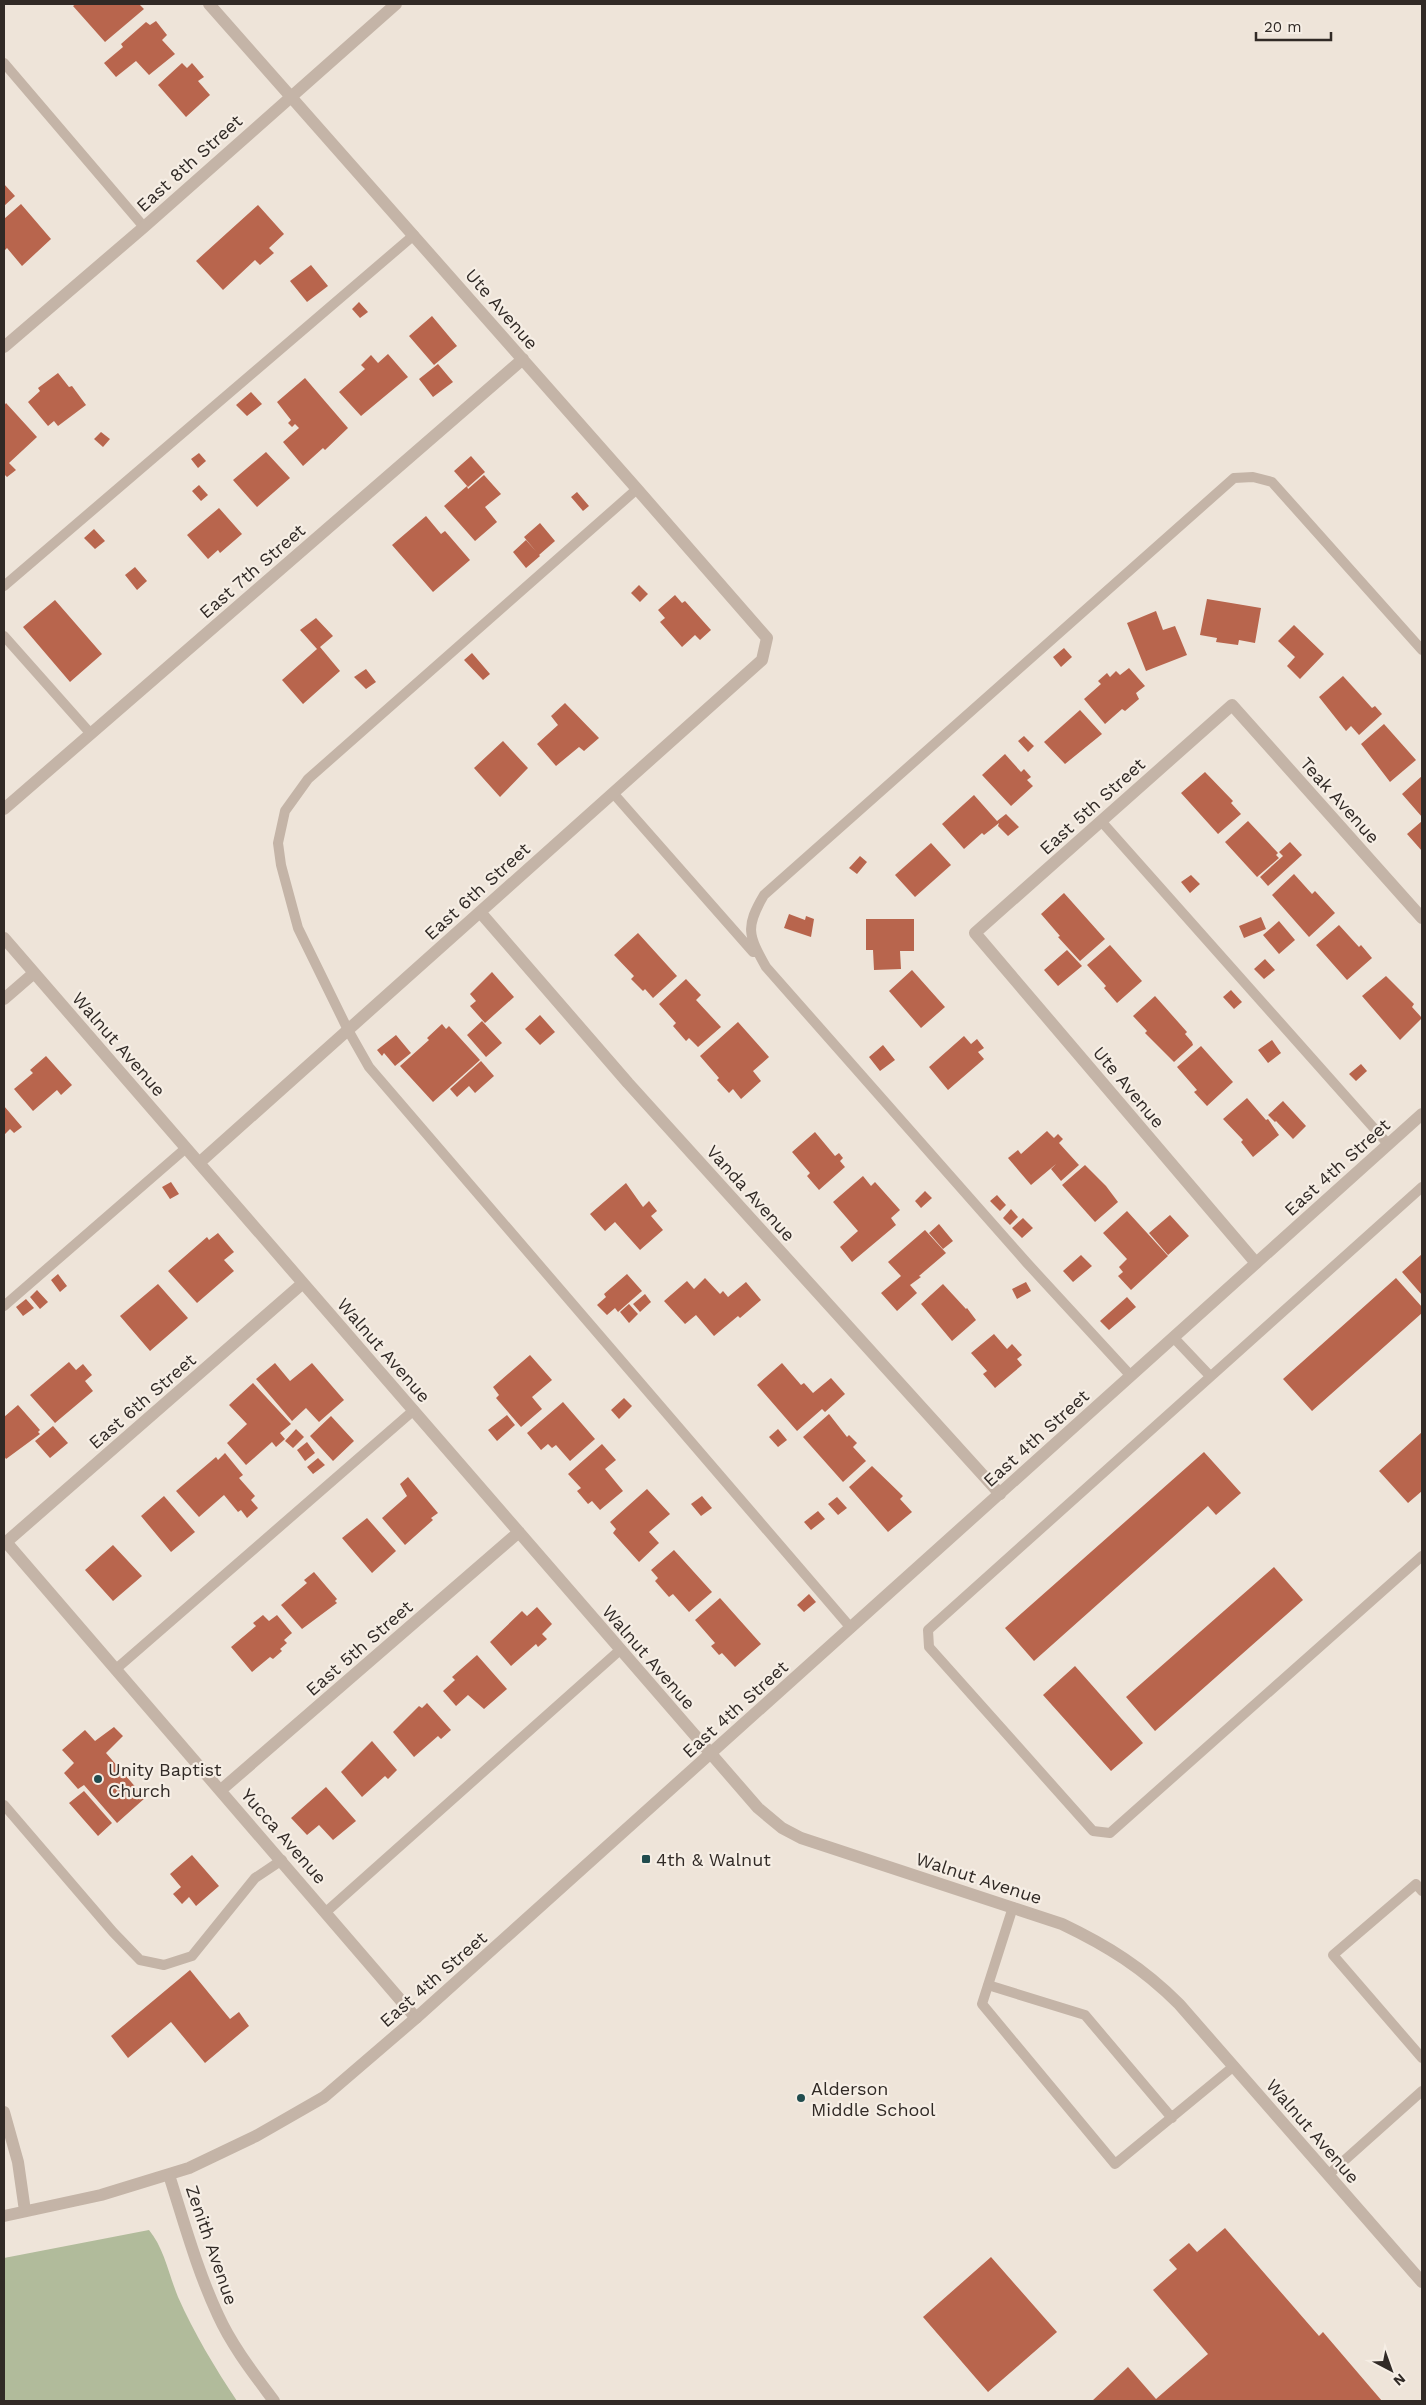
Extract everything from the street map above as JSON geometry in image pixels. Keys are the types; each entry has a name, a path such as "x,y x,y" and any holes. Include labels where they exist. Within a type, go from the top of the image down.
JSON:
{"street":[{"name":"Ute Avenue","path":"209,4 638,489 766,638"},
{"name":"East 8th Street","path":"4,347 144,227 396,4"},
{"name":"East 7th Street","path":"4,809 523,359"},
{"name":"East 6th Street","path":"199,1163 762,660 766,638"},
{"name":"East 5th Street","path":"975,933 1232,705"},
{"name":"Teak Avenue","path":"1232,705 1422,918"},
{"name":"Vanda Avenue","path":"480,912 628,1083 1000,1494"},
{"name":"Ute Avenue","path":"975,933 1256,1263"},
{"name":"Walnut Avenue","path":"4,938 758,1808 782,1828 801,1838 1062,1924 1086,1935 1140,1968 1179,2004 1422,2282"},
{"path":"4,999 34,973"},
{"name":"East 4th Street","path":"4,2216 101,2195 189,2168 256,2136 324,2097 416,2018 1422,1114"},
{"name":"East 6th Street","path":"5,1543 303,1283"},
{"name":"East 5th Street","path":"221,1790 519,1532"},
{"name":"Yucca Avenue","path":"5,1543 282,1860 416,2018"},
{"path":"4,2112 18,2162 24,2211"},
{"name":"Zenith Avenue","path":"169,2175 198,2269 218,2317 246,2363 274,2401"}],"lane":[{"path":"4,63 144,227"},
{"path":"4,586 414,236"},
{"path":"766,967 750,939 753,914 764,895 1234,478 1253,477 1272,482 1422,650"},
{"path":"638,489 308,779 285,811 278,843 281,865 298,928 348,1030 369,1067 851,1628"},
{"path":"4,636 91,734"},
{"path":"613,793 1027,1263 1131,1376"},
{"path":"1101,822 1388,1144"},
{"path":"4,1306 186,1148"},
{"path":"1422,1187 928,1630 929,1647 1092,1832 1110,1833 1422,1556"},
{"path":"1174,1338 1210,1376"},
{"path":"116,1669 414,1410"},
{"path":"326,1912 620,1650"},
{"path":"4,1805 113,1932 140,1960 164,1965 192,1956 255,1878 282,1860"},
{"path":"1422,1891 1416,1884 1333,1955 1422,2058"},
{"path":"1013,1907 982,2004 1115,2164 1234,2066"},
{"path":"988,1985 1085,2015 1172,2118"},
{"path":"1328,2175 1422,2092"}],"green space":[{"path":"149,2230 159,2245 178,2297 191,2324 237,2401 4,2401 4,2258"}],"building":[{"path":"76,4 139,4 144,9 105,42 73,6"},
{"path":"156,21 167,35 162,40 175,54 149,75 136,61 116,77 104,63 123,47 121,44 146,22 150,25"},
{"path":"182,63 187,68 192,63 204,77 198,81 210,95 186,117 158,85"},
{"path":"4,184 15,196 4,206"},
{"path":"21,204 51,239 22,266 7,248 4,251 4,219"},
{"path":"258,205 284,234 269,248 274,253 260,265 255,260 223,290 196,261"},
{"path":"311,265 328,286 307,302 290,281"},
{"path":"359,302 368,312 360,318 352,309"},
{"path":"432,316 457,346 434,365 409,336"},
{"path":"388,354 408,377 361,416 339,392 365,369 361,365 371,355 378,363"},
{"path":"438,364 453,382 433,397 419,379"},
{"path":"58,373 69,387 72,386 86,405 58,426 54,421 48,426 28,402 40,391 38,388"},
{"path":"305,378 348,428 325,450 323,448 303,466 283,442 299,428 295,424 292,427 288,423 291,420 277,402"},
{"path":"251,392 262,404 247,416 236,405"},
{"path":"6,403 37,437 9,463 16,470 7,477 4,474 4,406"},
{"path":"101,432 110,439 103,447 94,439"},
{"path":"266,452 290,478 257,507 233,480"},
{"path":"199,453 206,461 198,468 191,459"},
{"path":"471,456 485,472 468,487 454,471"},
{"path":"484,475 501,494 485,507 497,522 475,541 444,506 467,486 468,489"},
{"path":"199,485 208,495 201,501 192,491"},
{"path":"577,492 589,506 583,511 571,497"},
{"path":"219,508 242,534 220,553 218,550 208,559 187,535"},
{"path":"426,516 441,534 445,531 470,560 433,592 392,545"},
{"path":"540,523 555,541 539,555 524,537"},
{"path":"94,529 105,541 95,549 84,538"},
{"path":"526,540 540,556 526,568 513,552"},
{"path":"135,567 147,581 137,590 125,575"},
{"path":"639,585 648,594 640,602 631,593"},
{"path":"675,595 682,603 685,601 711,630 700,640 695,635 682,647 660,622 665,618 658,610"},
{"path":"1207,599 1261,608 1255,643 1239,640 1238,645 1216,642 1217,638 1200,635"},
{"path":"55,600 102,654 70,682 23,627"},
{"path":"1156,611 1163,630 1175,626 1187,655 1146,671 1127,623"},
{"path":"316,618 333,636 320,647 340,671 303,704 282,680 317,649 300,630"},
{"path":"1294,625 1324,654 1300,679 1287,666 1295,657 1278,641"},
{"path":"1064,648 1072,657 1061,667 1053,657"},
{"path":"472,653 490,674 483,680 464,660"},
{"path":"1129,668 1145,686 1136,693 1139,699 1125,711 1122,709 1105,724 1084,699 1101,684 1098,681 1107,673 1110,677 1116,671 1120,675"},
{"path":"366,669 376,682 366,689 354,677"},
{"path":"1343,676 1372,708 1375,706 1382,714 1359,735 1351,726 1346,731 1319,697"},
{"path":"565,703 599,738 584,751 579,747 556,766 537,744 558,725 551,716"},
{"path":"1080,710 1102,734 1065,764 1044,742"},
{"path":"1384,724 1416,760 1390,782 1361,744"},
{"path":"1024,736 1034,746 1028,752 1018,741"},
{"path":"503,741 528,768 500,797 474,768"},
{"path":"1005,754 1021,772 1024,769 1031,777 1027,780 1033,786 1011,806 982,775"},
{"path":"1205,772 1233,801 1231,803 1241,814 1218,834 1181,793"},
{"path":"1422,776 1422,817 1402,794"},
{"path":"974,795 997,821 1006,814 1019,827 1008,836 998,826 999,823 984,835 982,833 964,849 942,824"},
{"path":"1248,821 1278,853 1276,855 1279,858 1257,877 1225,842"},
{"path":"1422,821 1422,851 1407,834"},
{"path":"1290,842 1302,855 1268,886 1260,877 1283,856 1279,852"},
{"path":"931,843 951,865 915,897 895,875"},
{"path":"860,856 867,862 857,874 849,868"},
{"path":"1294,874 1312,894 1315,891 1335,913 1309,937 1272,895"},
{"path":"1191,875 1200,884 1190,893 1181,882"},
{"path":"1064,893 1105,939 1080,961 1058,937 1060,936 1041,914"},
{"path":"789,914 805,920 806,916 814,919 811,937 784,928"},
{"path":"1261,917 1266,929 1244,938 1239,926"},
{"path":"866,919 914,919 914,951 900,951 901,969 874,970 873,950 866,950"},
{"path":"1279,921 1295,940 1279,954 1263,935"},
{"path":"1339,925 1372,958 1347,980 1316,945"},
{"path":"638,933 677,976 653,998 645,989 643,991 631,979 634,976 614,955"},
{"path":"1110,945 1142,981 1117,1003 1104,988 1106,986 1087,965"},
{"path":"1067,950 1082,966 1058,986 1044,970"},
{"path":"1265,959 1275,970 1264,979 1254,969"},
{"path":"912,970 945,1007 921,1028 889,991"},
{"path":"492,972 514,997 485,1023 470,1006 476,1001 470,994"},
{"path":"1386,976 1414,1004 1412,1007 1422,1018 1400,1040 1362,996"},
{"path":"686,979 701,995 696,1000 721,1027 698,1047 689,1038 686,1041 673,1026 676,1023 659,1004"},
{"path":"1231,990 1242,1002 1234,1009 1223,997"},
{"path":"1155,996 1187,1032 1185,1034 1193,1045 1174,1062 1145,1033 1147,1031 1133,1016"},
{"path":"540,1015 555,1032 540,1045 525,1029"},
{"path":"482,1021 502,1043 486,1057 467,1035"},
{"path":"738,1022 769,1057 753,1071 761,1081 741,1099 733,1089 729,1093 700,1056"},
{"path":"442,1024 446,1029 449,1026 480,1060 433,1102 400,1066 429,1040 427,1038"},
{"path":"396,1035 411,1053 395,1066 384,1053 382,1056 377,1050"},
{"path":"964,1036 971,1044 977,1039 984,1048 978,1052 984,1059 948,1090 929,1067"},
{"path":"1272,1040 1281,1053 1268,1063 1258,1050"},
{"path":"883,1045 895,1060 880,1071 869,1057"},
{"path":"1201,1046 1233,1082 1207,1106 1194,1092 1197,1090 1177,1067"},
{"path":"46,1056 72,1085 61,1095 57,1090 33,1111 14,1089 33,1073 30,1070"},
{"path":"481,1061 494,1076 475,1093 469,1086 457,1097 450,1089"},
{"path":"1361,1064 1367,1071 1356,1081 1349,1074"},
{"path":"1247,1098 1266,1120 1268,1119 1279,1135 1253,1157 1241,1142 1243,1140 1223,1119"},
{"path":"1283,1101 1306,1126 1293,1139 1268,1115"},
{"path":"4,1106 22,1127 14,1133 10,1129 4,1135"},
{"path":"1047,1131 1054,1138 1058,1134 1063,1139 1059,1143 1079,1165 1061,1181 1051,1169 1056,1164 1031,1185 1008,1158 1018,1150 1021,1154"},
{"path":"815,1132 835,1156 839,1153 843,1158 840,1161 845,1167 819,1190 807,1176 810,1173 792,1152"},
{"path":"1085,1165 1106,1186 1118,1202 1095,1222 1062,1185"},
{"path":"863,1176 871,1186 875,1182 900,1210 891,1218 896,1225 852,1262 840,1247 858,1231 833,1202"},
{"path":"171,1182 179,1194 170,1199 162,1187"},
{"path":"626,1183 643,1207 649,1201 657,1211 651,1216 663,1230 640,1250 615,1222 605,1231 590,1214"},
{"path":"925,1191 932,1198 921,1208 915,1201"},
{"path":"997,1195 1006,1205 1000,1211 990,1201"},
{"path":"1011,1209 1018,1217 1010,1225 1003,1218"},
{"path":"1127,1211 1168,1256 1131,1290 1118,1276 1123,1272 1119,1267 1127,1259 1103,1233"},
{"path":"1170,1215 1189,1236 1168,1255 1149,1233"},
{"path":"1023,1218 1033,1228 1022,1238 1012,1228"},
{"path":"939,1224 953,1241 943,1249 929,1233"},
{"path":"925,1230 946,1253 910,1285 917,1293 897,1311 881,1293 901,1276 888,1262"},
{"path":"218,1233 234,1252 224,1260 234,1271 197,1303 168,1271 207,1237 209,1240"},
{"path":"1422,1254 1422,1295 1402,1272"},
{"path":"1081,1255 1092,1266 1073,1282 1063,1271"},
{"path":"58,1274 67,1286 60,1292 51,1280"},
{"path":"627,1274 642,1291 618,1312 615,1308 607,1315 597,1305 606,1297 604,1294"},
{"path":"705,1278 720,1294 723,1291 728,1297 746,1282 761,1300 740,1318 738,1316 714,1336 696,1315 685,1324 664,1301 687,1281 694,1289"},
{"path":"1396,1278 1422,1307 1422,1313 1312,1411 1283,1379"},
{"path":"1026,1282 1031,1291 1017,1299 1012,1289"},
{"path":"158,1284 188,1318 150,1351 120,1316"},
{"path":"943,1284 976,1320 952,1341 921,1304"},
{"path":"37,1290 48,1302 40,1309 30,1297"},
{"path":"645,1294 651,1302 640,1312 633,1304"},
{"path":"1127,1297 1136,1307 1109,1330 1100,1321"},
{"path":"26,1299 34,1308 23,1316 16,1307"},
{"path":"629,1304 638,1314 629,1323 620,1312"},
{"path":"994,1334 1007,1349 1012,1344 1022,1355 1017,1359 1022,1365 995,1388 983,1374 987,1371 971,1353"},
{"path":"530,1355 552,1380 532,1397 542,1409 521,1427 496,1398 499,1395 493,1387"},
{"path":"69,1362 76,1370 83,1364 92,1375 85,1381 93,1391 55,1423 30,1395"},
{"path":"275,1363 290,1381 312,1363 344,1400 319,1422 306,1408 292,1421 256,1379"},
{"path":"782,1363 801,1385 804,1383 813,1393 831,1378 845,1394 825,1412 822,1409 797,1431 757,1385"},
{"path":"253,1383 291,1424 280,1433 285,1439 276,1447 272,1442 246,1465 227,1443 247,1424 229,1405"},
{"path":"624,1398 632,1406 619,1419 611,1410"},
{"path":"563,1402 595,1439 570,1461 556,1445 552,1448 548,1444 541,1450 527,1433"},
{"path":"18,1405 40,1430 38,1432 40,1434 6,1459 4,1456 4,1417"},
{"path":"829,1414 847,1437 849,1435 857,1443 853,1447 866,1461 843,1482 803,1437"},
{"path":"507,1415 515,1425 497,1441 488,1430"},
{"path":"331,1416 354,1441 333,1461 310,1436"},
{"path":"53,1426 68,1443 50,1458 35,1441"},
{"path":"296,1429 304,1437 293,1448 285,1441"},
{"path":"778,1429 787,1440 778,1447 769,1437"},
{"path":"1422,1432 1422,1491 1408,1503 1379,1471"},
{"path":"307,1442 315,1453 305,1461 297,1450"},
{"path":"602,1444 616,1460 605,1469 623,1491 600,1510 592,1501 588,1504 577,1491 581,1488 568,1474"},
{"path":"1204,1452 1241,1493 1216,1515 1208,1506 1034,1661 1005,1628"},
{"path":"225,1453 243,1475 239,1478 255,1496 251,1500 258,1508 247,1518 241,1510 238,1512 224,1495 199,1517 176,1491 216,1457 218,1460"},
{"path":"318,1458 325,1465 313,1474 307,1467"},
{"path":"872,1466 903,1496 900,1499 912,1512 888,1532 849,1487"},
{"path":"408,1477 438,1513 431,1518 433,1520 405,1545 382,1518 407,1496 400,1484"},
{"path":"647,1489 670,1514 649,1532 659,1543 639,1562 613,1533 616,1529 610,1522"},
{"path":"164,1496 195,1532 171,1552 141,1516"},
{"path":"702,1496 712,1508 701,1516 691,1504"},
{"path":"837,1497 847,1508 838,1515 828,1504"},
{"path":"818,1511 825,1519 811,1530 804,1522"},
{"path":"367,1518 396,1551 372,1573 342,1538"},
{"path":"113,1545 142,1576 113,1601 85,1570"},
{"path":"674,1550 712,1592 689,1612 673,1594 669,1597 655,1581 658,1578 651,1570"},
{"path":"1274,1567 1303,1600 1155,1731 1126,1697"},
{"path":"314,1572 337,1599 335,1601 337,1603 302,1629 281,1605 307,1583 304,1580"},
{"path":"809,1594 816,1602 804,1612 797,1605"},
{"path":"720,1598 761,1644 735,1667 722,1653 719,1655 711,1646 715,1643 695,1620"},
{"path":"537,1607 552,1624 542,1634 547,1639 538,1647 536,1644 511,1666 490,1642 522,1611 527,1616"},
{"path":"263,1615 269,1621 277,1615 292,1633 284,1640 287,1643 280,1649 282,1651 273,1659 270,1657 252,1672 231,1647 256,1626 253,1623"},
{"path":"477,1655 507,1689 484,1709 468,1695 456,1706 443,1691 455,1680 452,1677"},
{"path":"1075,1666 1143,1743 1111,1771 1043,1695"},
{"path":"427,1703 451,1730 441,1739 438,1736 414,1757 393,1732 419,1706 422,1708"},
{"name":"Unity Baptist Church","path":"114,1727 123,1736 106,1753 145,1798 117,1823 84,1785 78,1789 64,1773 74,1763 62,1750 85,1730 95,1741"},
{"path":"372,1741 397,1770 388,1779 385,1776 362,1797 341,1772"},
{"path":"326,1787 356,1821 333,1840 319,1825 307,1835 291,1818"},
{"path":"84,1791 112,1823 98,1836 69,1803"},
{"path":"192,1855 219,1886 196,1906 189,1897 182,1904 173,1894 181,1887 170,1874"},
{"path":"190,1970 230,2019 239,2012 249,2026 205,2063 171,2022 128,2058 111,2036"},
{"path":"1225,2228 1319,2336 1323,2332 1382,2401 1092,2401 1128,2367 1156,2399 1208,2354 1153,2290 1177,2269 1169,2260 1189,2243 1197,2252"},
{"path":"991,2257 1057,2332 988,2392 923,2317"}],"place":[{"name":"Unity Baptist Church","path":"98,1779"},
{"name":"4th & Walnut","path":"646,1859"},
{"name":"Alderson Middle School","path":"801,2098"}]}
